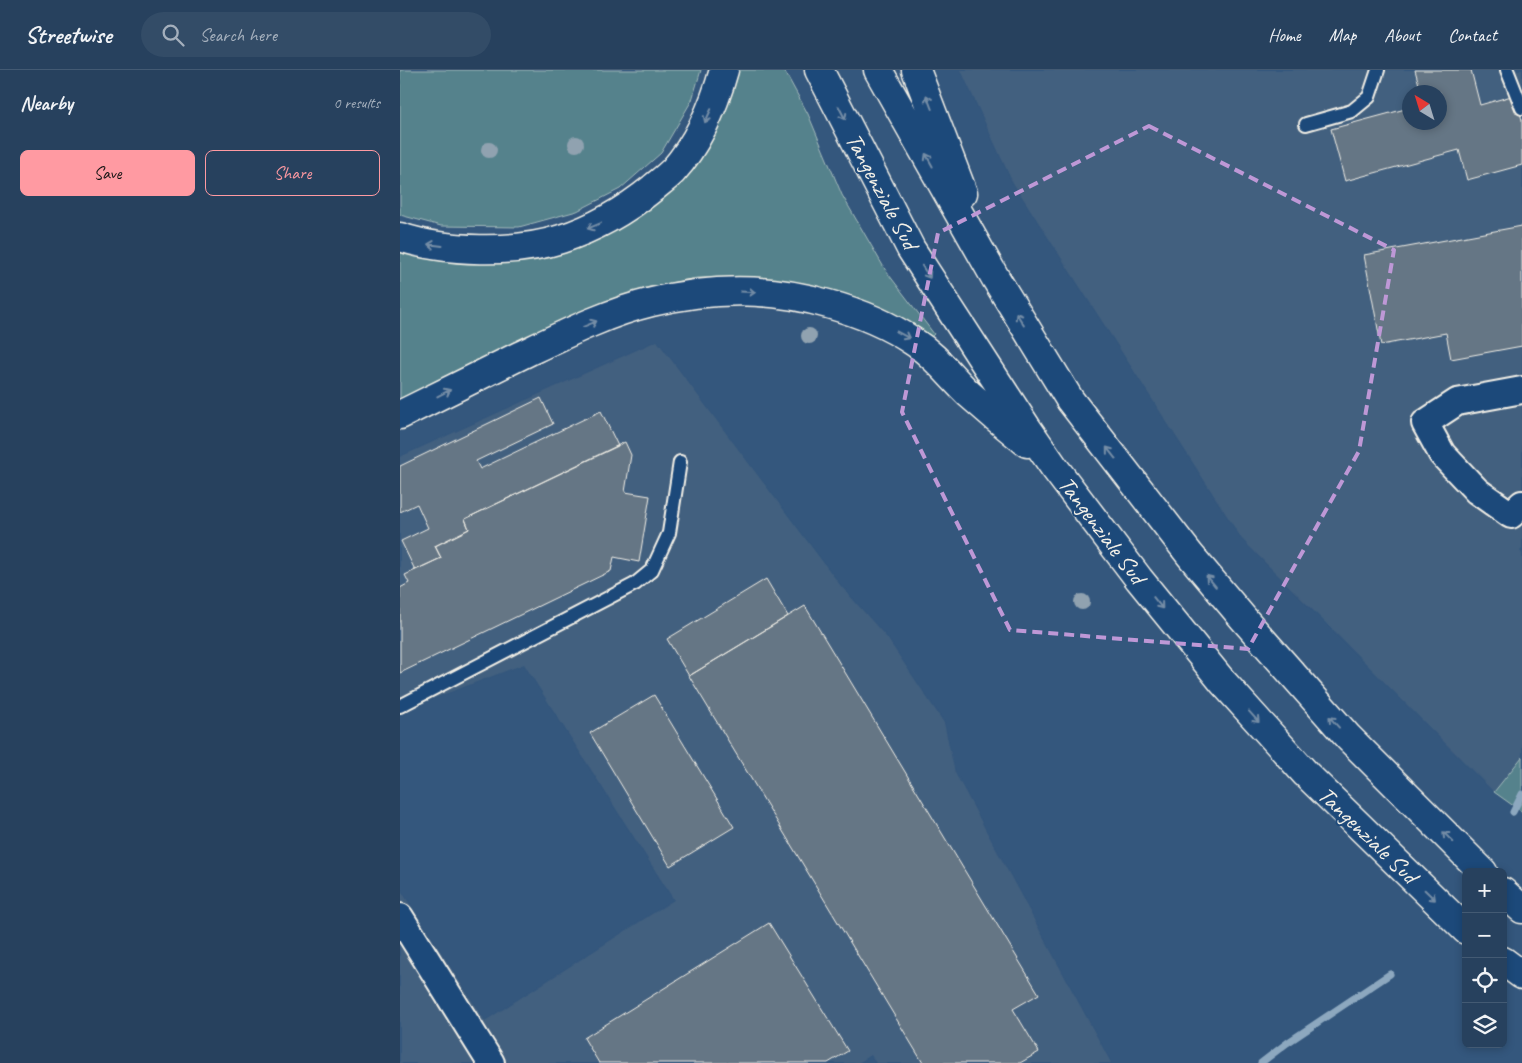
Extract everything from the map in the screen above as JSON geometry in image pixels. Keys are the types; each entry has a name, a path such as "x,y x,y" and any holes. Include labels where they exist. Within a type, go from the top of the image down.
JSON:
{"highway":[{"path":"400,237 416,242 462,248 514,248 560,240 601,223 639,200 673,171 697,138 716,97 724,70"},
{"name":"Tangenziale Sud","path":"819,70 912,249 1054,467 1139,579 1222,681 1306,774 1462,926"},
{"path":"878,70 996,279 1070,400 1190,555 1242,618 1348,737 1479,868"},
{"path":"916,70 996,279"},
{"path":"400,415 561,336 606,317 650,302 691,294 732,291 769,292 806,298 844,308 914,341 938,360 968,393 1054,467"},
{"path":"1507,896 1522,909"},
{"path":"1507,964 1522,975"}],"street":[{"path":"1522,390 1457,402 1425,422 1442,454 1477,491 1511,515 1522,504"},
{"path":"400,917 490,1063"}],"lane":[{"path":"1306,124 1352,111 1369,97 1378,70"},
{"path":"1507,70 1522,108"},
{"path":"400,706 635,584 652,570 669,533 680,462"}],"highlighted area":[{"path":"1149,126 1394,250 1359,451 1248,649 1010,630 902,412 938,233"}],"shaded area":[{"path":"961,70 1522,70 1522,549 1520,551 1522,554 1522,757 1494,792 1242,539 1012,181"},
{"path":"657,341 840,585 887,638 944,723 955,773 1111,1063 876,1063 871,1055 858,1063 400,1063 400,889 485,1021 674,900 524,664 400,711 400,457"}],"green space":[{"path":"400,70 701,70 692,100 661,153 620,189 577,211 519,227 441,226 400,215"},
{"path":"738,70 784,70 808,114 842,195 886,271 934,334 930,338 856,299 803,283 749,277 697,278 649,287 608,302 400,402 400,250 440,261 505,262 625,224 668,193 700,158 727,102"},
{"path":"1522,757 1522,812 1494,792"}],"building":[{"path":"1415,70 1471,70 1480,105 1515,95 1522,120 1522,165 1467,180 1459,150 1345,181 1331,129 1402,110 1402,130 1447,130 1447,85 1419,85"},
{"path":"1522,226 1522,346 1451,359 1446,333 1381,345 1364,255"},
{"path":"541,398 553,424 476,461 480,469 601,411 618,446 465,519 469,529 435,546 441,558 415,570 401,541 428,528 417,504 400,512 400,466"},
{"path":"625,442 631,455 625,492 650,496 639,562 614,557 611,571 400,673 400,588 409,583 405,575 441,558 435,546 469,529 465,519"},
{"path":"766,579 788,616 689,676 667,639"},
{"path":"805,606 1039,994 1013,1009 1039,1052 1020,1063 923,1063 689,676"},
{"path":"654,695 734,827 670,866 590,733"},
{"path":"769,923 848,1051 828,1063 599,1063 584,1038"}],"waterway":[{"path":"1513,812 1522,794"},
{"path":"1261,1063 1287,1043 1390,974"}]}
